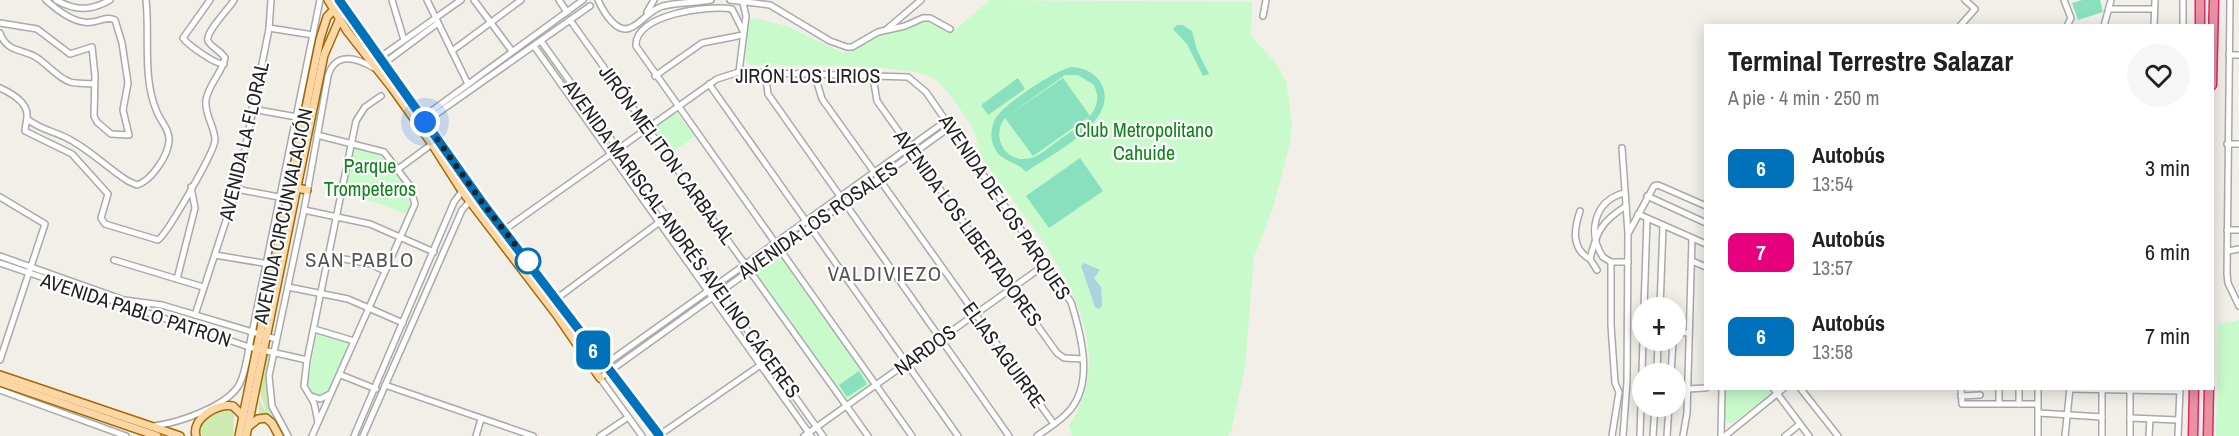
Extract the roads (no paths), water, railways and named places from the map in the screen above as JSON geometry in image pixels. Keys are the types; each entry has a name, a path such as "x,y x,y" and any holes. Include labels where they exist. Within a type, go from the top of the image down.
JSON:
{"highway":[{"path":"2200,0 2200,24"},
{"path":"2213,24 2214,0"},
{"path":"2193,436 2194,390"},
{"path":"2208,436 2209,390"}],"main road":[{"path":"328,0 339,19 380,64 424,120 476,195 607,368"},
{"path":"340,1 462,191 598,375"},
{"name":"AVENIDA CIRCUNVALACIÓN","path":"246,436 264,351 259,335 270,265 320,39 333,9 340,1"},
{"path":"339,19 347,13"},
{"name":"AVENIDA CIRCUNVALACIÓN","path":"239,436 252,348 259,335 297,188 324,55 339,19"},
{"path":"312,115 321,117"},
{"path":"297,188 308,190"},
{"path":"1,381 180,436"},
{"path":"1,381 155,436"},
{"path":"25,399 40,396"},
{"path":"196,436 195,429 198,421 220,406 233,406 243,416"},
{"path":"249,427 258,419 266,418 272,423 279,436"}],"street":[{"path":"0,23 37,29 70,54 92,47 96,122 111,134 124,136 130,133 123,112 128,83 122,43 114,19 84,22 63,13 46,0"},
{"path":"56,0 65,5 83,9 93,8 110,0"},
{"path":"27,119 45,132 60,134 74,142 120,177 137,185 150,177 169,143 166,128 156,111 147,62 146,0"},
{"path":"210,0 183,38 213,63 224,64"},
{"path":"0,88 21,102 27,113 25,131 72,154 106,190 108,202 101,218 105,224 158,240 171,227 214,148 215,140 206,99 225,58 208,42 207,38 234,0"},
{"name":"AVENIDA LA FLORAL","path":"195,315 236,189 269,28 271,0"},
{"path":"215,255 270,265 279,198 320,0"},
{"path":"392,0 404,40"},
{"path":"427,0 467,83 473,90"},
{"path":"380,64 461,0"},
{"path":"474,0 512,51"},
{"path":"559,0 567,12"},
{"path":"424,120 467,83 584,0"},
{"path":"598,0 605,14 623,28 632,28 654,0"},
{"path":"646,13 661,6 711,0"},
{"path":"730,0 778,9 830,41 847,47 886,30 930,18 950,29"},
{"path":"886,30 921,0"},
{"path":"1263,16 1266,0"},
{"path":"1962,24 1975,9 1965,0"},
{"path":"2064,0 2071,18 2068,24"},
{"path":"2105,24 2111,0"},
{"path":"2154,24 2155,0"},
{"path":"2183,0 2183,24"},
{"path":"2230,0 2227,144 2228,283 2239,306"},
{"path":"452,51 518,1"},
{"path":"739,72 746,16 743,3"},
{"path":"746,16 755,4"},
{"path":"424,120 473,90 590,6"},
{"path":"743,33 735,12 724,8 678,14 651,23 639,32 636,46 655,76 912,436"},
{"path":"2109,9 2154,9"},
{"path":"380,64 404,40 437,20"},
{"name":"JIRÓN MELITON CARBAJAL","path":"570,20 868,436"},
{"path":"1966,20 1969,24"},
{"path":"269,28 313,35"},
{"path":"0,33 5,43 14,50 34,56 63,78 76,83 94,84"},
{"path":"655,76 702,43 743,33"},
{"name":"AVENIDA MARISCAL ANDRÉS AVELINO CÁCERES","path":"541,41 823,436"},
{"name":"AVENIDA MARISCAL ANDRÉS AVELINO CÁCERES","path":"534,46 711,293 808,435"},
{"path":"2229,55 2239,56"},
{"path":"288,436 272,406 269,376 308,190 328,76 336,63 354,58 380,64"},
{"name":"JIRÓN LOS LIRIOS","path":"504,230 677,105 709,84 739,72 908,77"},
{"path":"765,73 768,94 1009,436"},
{"name":"ELIAS AGUIRRE","path":"815,76 822,99 1054,424"},
{"name":"AVENIDA LOS LIBERTADORES","path":"873,77 877,100 1057,353 1074,361 1083,359"},
{"name":"AVENIDA DE LOS PARQUES","path":"908,77 926,92 1071,302 1081,337 1082,383 1078,398 1054,424 1037,436"},
{"path":"709,84 958,436"},
{"path":"317,427 316,410 304,386 307,360 359,114 381,96"},
{"path":"252,109 297,117"},
{"name":"AVENIDA LOS ROSALES","path":"598,375 912,149 946,121"},
{"name":"AVENIDA LOS ROSALES","path":"912,149 950,127"},
{"path":"312,436 415,204 410,186 380,150 317,135"},
{"path":"398,169 432,144"},
{"path":"2227,144 2239,144"},
{"path":"1622,148 1628,233 1623,436"},
{"path":"354,436 454,202 469,185"},
{"path":"1628,233 1651,188 1658,185 1704,205"},
{"path":"177,279 195,208 191,187"},
{"path":"236,189 279,198"},
{"path":"1624,193 1611,199 1596,216 1595,239 1603,257 1611,262 1628,262"},
{"path":"363,436 462,210 476,195"},
{"path":"0,196 45,224 0,360"},
{"path":"1647,196 1704,222"},
{"path":"1590,259 1601,225 1626,206"},
{"path":"304,210 370,224 434,252"},
{"path":"1580,211 1574,233 1577,247 1582,255 1590,259 1597,270"},
{"path":"1638,214 1704,243"},
{"path":"556,299 667,217"},
{"path":"1644,297 1647,219"},
{"path":"1660,297 1663,226"},
{"path":"2227,230 2239,230"},
{"path":"1683,436 1687,388 1692,238"},
{"path":"2228,251 2239,249"},
{"name":"AVENIDA PABLO PATRON","path":"0,256 124,300 162,305 276,339"},
{"path":"329,256 370,264 385,272"},
{"path":"114,260 203,287"},
{"path":"1692,261 1704,266"},
{"path":"1611,262 1611,325 1615,383 1618,393 1612,436"},
{"name":"AVENIDA PABLO PATRON","path":"0,264 252,348 307,360"},
{"name":"NARDOS","path":"808,435 1046,264"},
{"path":"423,274 431,278"},
{"path":"288,287 321,293 369,308 410,327"},
{"path":"314,329 354,341"},
{"path":"153,426 171,424 194,416 236,389 252,348"},
{"path":"1640,436 1643,351"},
{"path":"607,368 658,436 768,360"},
{"path":"341,375 382,392"},
{"path":"598,375 642,436"},
{"path":"1,381 25,399 112,433 126,436"},
{"path":"385,385 533,436"},
{"path":"1687,388 1704,388"},
{"path":"1722,390 1723,436"},
{"path":"1802,390 1838,436"},
{"path":"1961,390 1962,404 2037,404"},
{"path":"1999,390 1999,404"},
{"path":"2019,390 2019,404"},
{"path":"2038,390 2038,436"},
{"path":"2066,436 2070,390"},
{"path":"2102,390 2102,436"},
{"path":"2130,390 2130,436"},
{"path":"2178,436 2180,390"},
{"path":"309,395 320,399 333,391"},
{"path":"1723,436 1775,391 1809,436"},
{"path":"1961,396 1980,392 1980,403"},
{"path":"2038,413 2102,417"},
{"path":"1653,436 1654,417"},
{"path":"1667,436 1668,417"},
{"path":"600,436 627,418"},
{"path":"2130,418 2178,420"},
{"path":"476,436 482,419"},
{"path":"2150,419 2150,436"},
{"path":"1722,420 1725,424 1736,426"},
{"path":"1785,436 1800,424"}],"water":[{"path":"1084,263 1100,270 1094,278 1101,287 1102,306 1099,309 1095,307 1081,266"}],"district":[{"name":"SAN PABLO","path":"360,260"},
{"name":"VALDIVIEZO","path":"885,274"}],"park label":[{"name":"Club Metropolitano Cahuide","path":"1144,142"},
{"name":"Parque Trompeteros","path":"370,178"}]}
